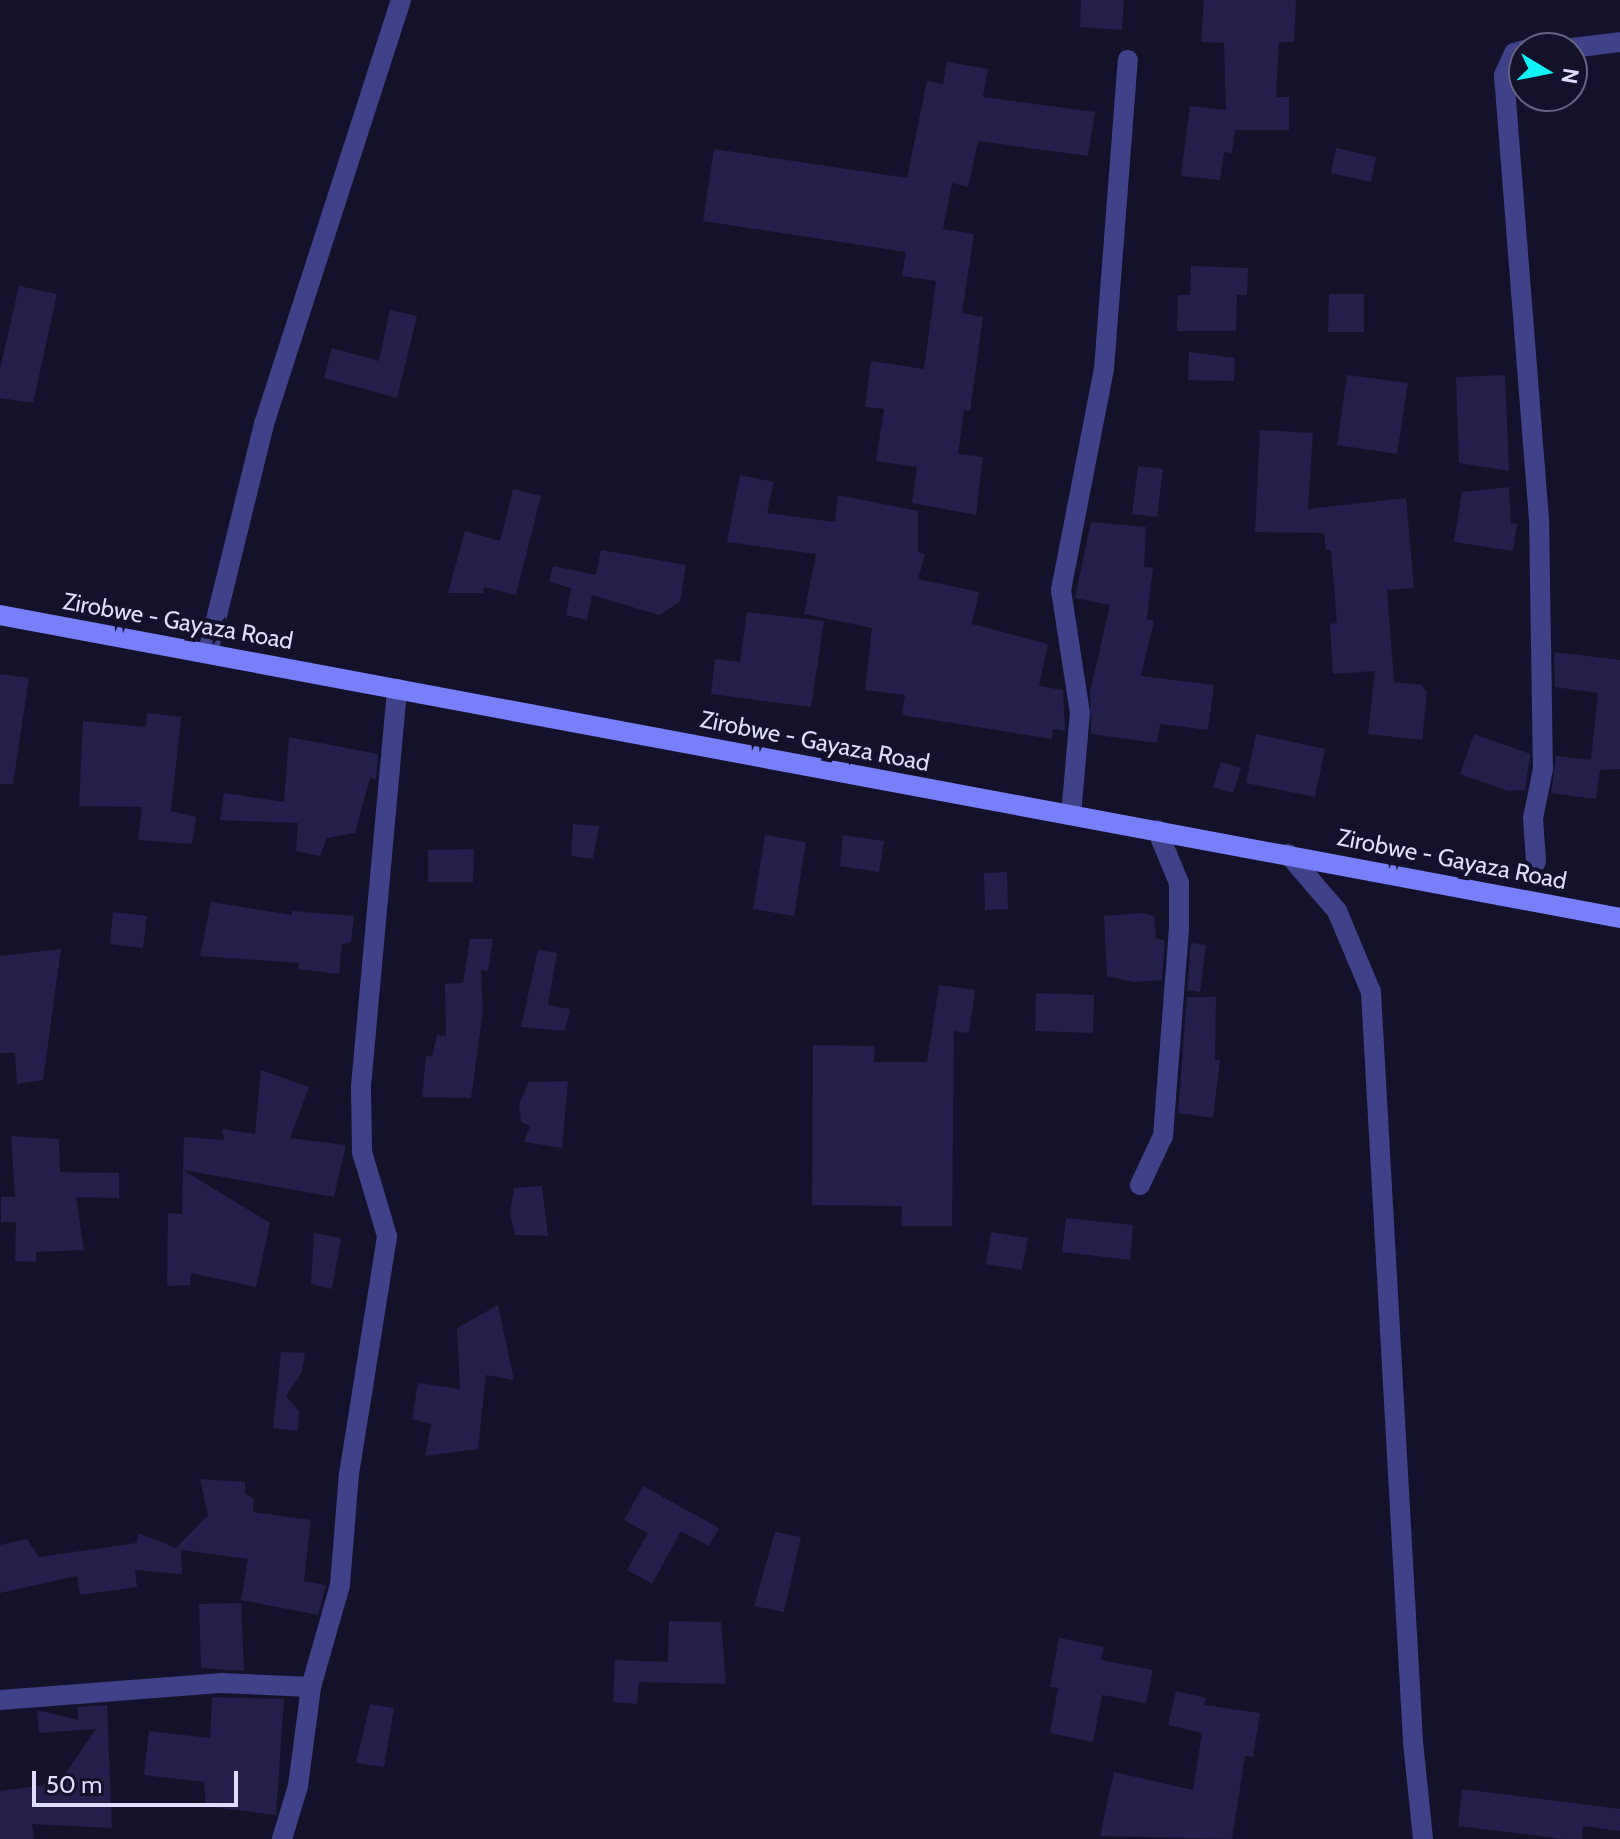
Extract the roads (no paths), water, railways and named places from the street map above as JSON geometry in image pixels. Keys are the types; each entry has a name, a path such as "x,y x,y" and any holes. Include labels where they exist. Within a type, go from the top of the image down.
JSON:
{"street":[{"path":"208,652 264,424 401,0"},
{"path":"1588,46 1620,42"},
{"path":"1071,815 1080,713 1061,590 1104,369 1128,60"},
{"path":"1508,66 1504,75 1539,517 1543,769 1533,818 1536,862"},
{"name":"Zirobwe - Gayaza Road","path":"0,615 1620,918"},
{"path":"282,1839 298,1786 311,1687 340,1585 349,1474 387,1236 362,1152 361,1086 397,689"},
{"path":"1140,1185 1163,1136 1179,929 1179,883 1157,830"},
{"path":"1288,854 1337,911 1371,992 1412,1726 1423,1839"},
{"path":"0,1700 222,1683 311,1687"}]}
